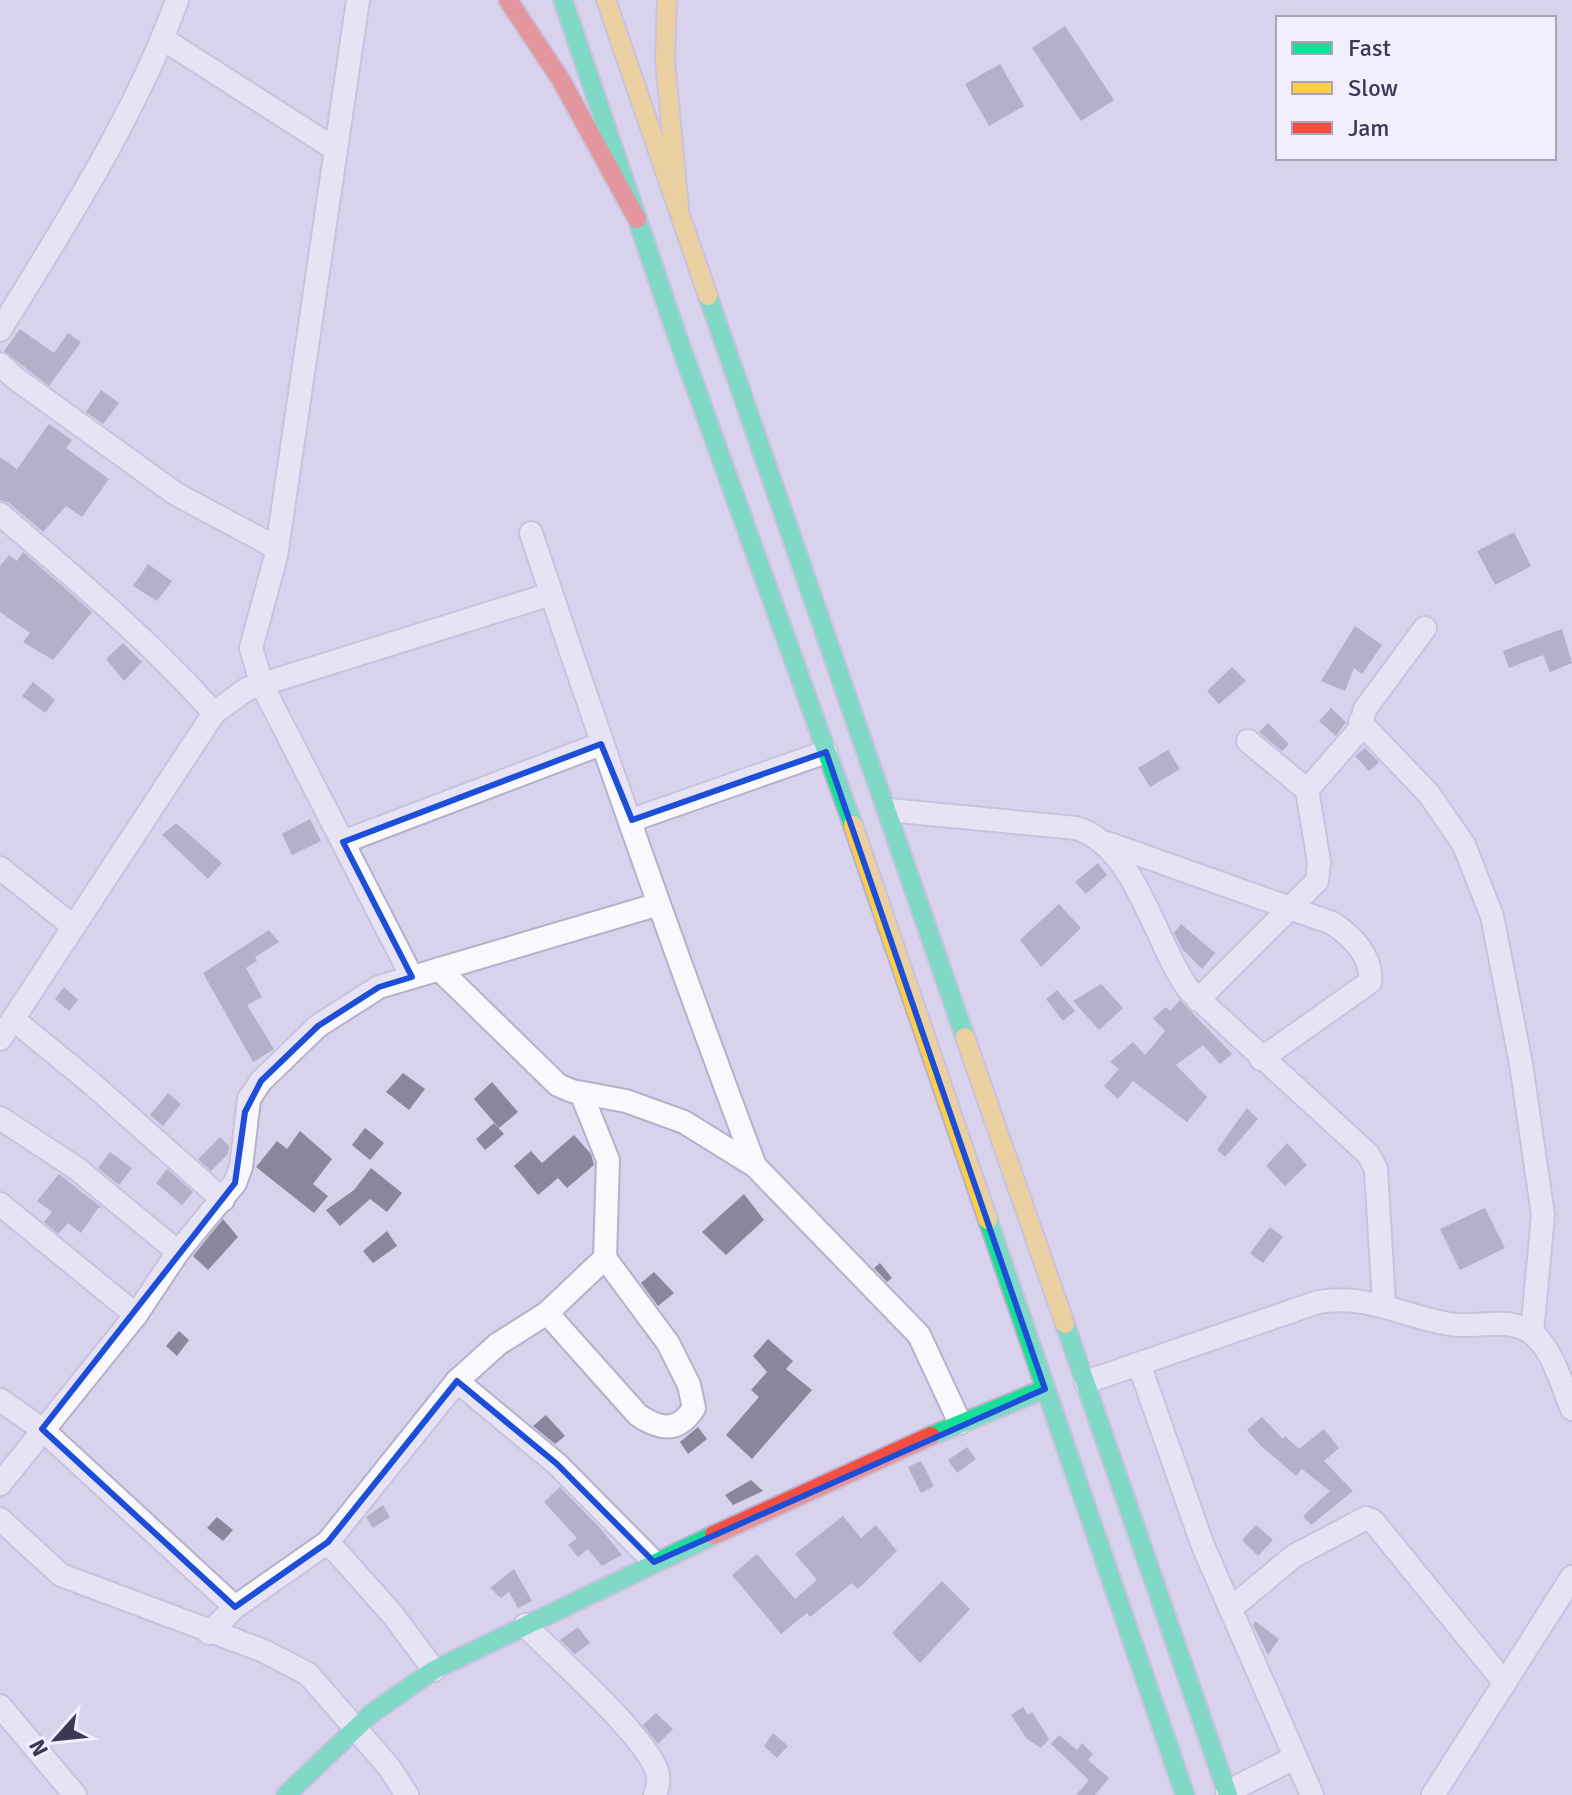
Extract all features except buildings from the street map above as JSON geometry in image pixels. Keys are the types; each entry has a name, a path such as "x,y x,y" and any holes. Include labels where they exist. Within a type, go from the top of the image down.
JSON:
{"main road":[{"path":"508,0 571,95 637,219"},
{"path":"563,0 1185,1795"},
{"path":"606,0 1228,1794"},
{"path":"667,0 665,61 679,208"},
{"path":"286,1795 354,1728 434,1670 654,1562 960,1423 1045,1389"}],"street":[{"path":"0,330 83,194 163,39 177,0"},
{"path":"358,0 277,548 251,648 262,685 412,977"},
{"path":"163,39 335,149"},
{"path":"0,364 176,494 277,548"},
{"path":"0,514 100,599 181,676 214,713"},
{"path":"531,533 601,744 632,820 656,905 755,1166"},
{"path":"0,1039 214,713 247,689 551,594"},
{"path":"1307,790 1360,729 1365,709 1425,628"},
{"path":"1360,722 1429,794 1464,845 1492,916 1521,1064 1534,1171 1543,1215 1532,1333"},
{"path":"1198,1000 1317,881 1320,871 1307,790 1248,741"},
{"path":"343,842 601,744"},
{"path":"632,820 826,752"},
{"path":"889,810 1076,828 1095,833 1107,843 1139,893 1177,974 1198,1000 1368,1154 1376,1169 1384,1304"},
{"path":"1107,843 1332,923 1347,933 1372,971 1370,982 1261,1059"},
{"path":"0,868 74,927"},
{"path":"0,1484 136,1315 178,1252 223,1200 241,1167 245,1112 261,1081 318,1026 379,987 656,905"},
{"path":"439,969 558,1085 581,1093 626,1101 684,1122 755,1166 919,1335 960,1423"},
{"path":"13,1019 90,1082 223,1200"},
{"path":"547,1313 638,1415 656,1427 671,1428 687,1419 694,1408 689,1385 668,1343 605,1258 608,1160 581,1093"},
{"path":"0,1118 76,1168 178,1252"},
{"path":"0,1204 136,1315"},
{"path":"209,1633 235,1607 328,1542 457,1381 498,1344 547,1313 605,1258"},
{"path":"1086,1382 1318,1302 1342,1298 1384,1304 1450,1324 1516,1325 1532,1333 1544,1347 1572,1409"},
{"path":"1139,1364 1184,1498 1312,1795"},
{"path":"457,1381 557,1464 654,1562"},
{"path":"0,1400 42,1429 235,1607"},
{"path":"1230,1609 1294,1556 1366,1518 1373,1521 1505,1683"},
{"path":"0,1519 61,1575 209,1633 264,1651 308,1674 389,1767 407,1795"},
{"path":"328,1542 393,1615 434,1670"},
{"path":"1433,1795 1572,1577"},
{"path":"525,1625 635,1738 655,1767 660,1784 655,1795"},
{"path":"0,1706 75,1795"},
{"path":"1228,1794 1294,1758"}],"highlighted area":[{"path":"601,744 632,820 826,752 1045,1389 654,1562 557,1464 457,1381 328,1542 235,1607 42,1429 235,1183 245,1112 261,1081 318,1026 379,987 412,977 343,842"}],"traffic: fast":[{"path":"563,0 676,333 853,825"},
{"path":"708,296 965,1037"},
{"path":"988,1220 1185,1795"},
{"path":"1065,1324 1228,1795"},
{"path":"931,1436 1045,1389"},
{"path":"286,1795 372,1713 434,1670 714,1535"}],"traffic: slow":[{"path":"606,0 708,296"},
{"path":"667,0 665,61 679,208"},
{"path":"853,825 988,1220"},
{"path":"965,1037 1065,1324"}],"traffic: jam":[{"path":"508,0 561,80 637,219"},
{"path":"714,1535 931,1436"}]}
